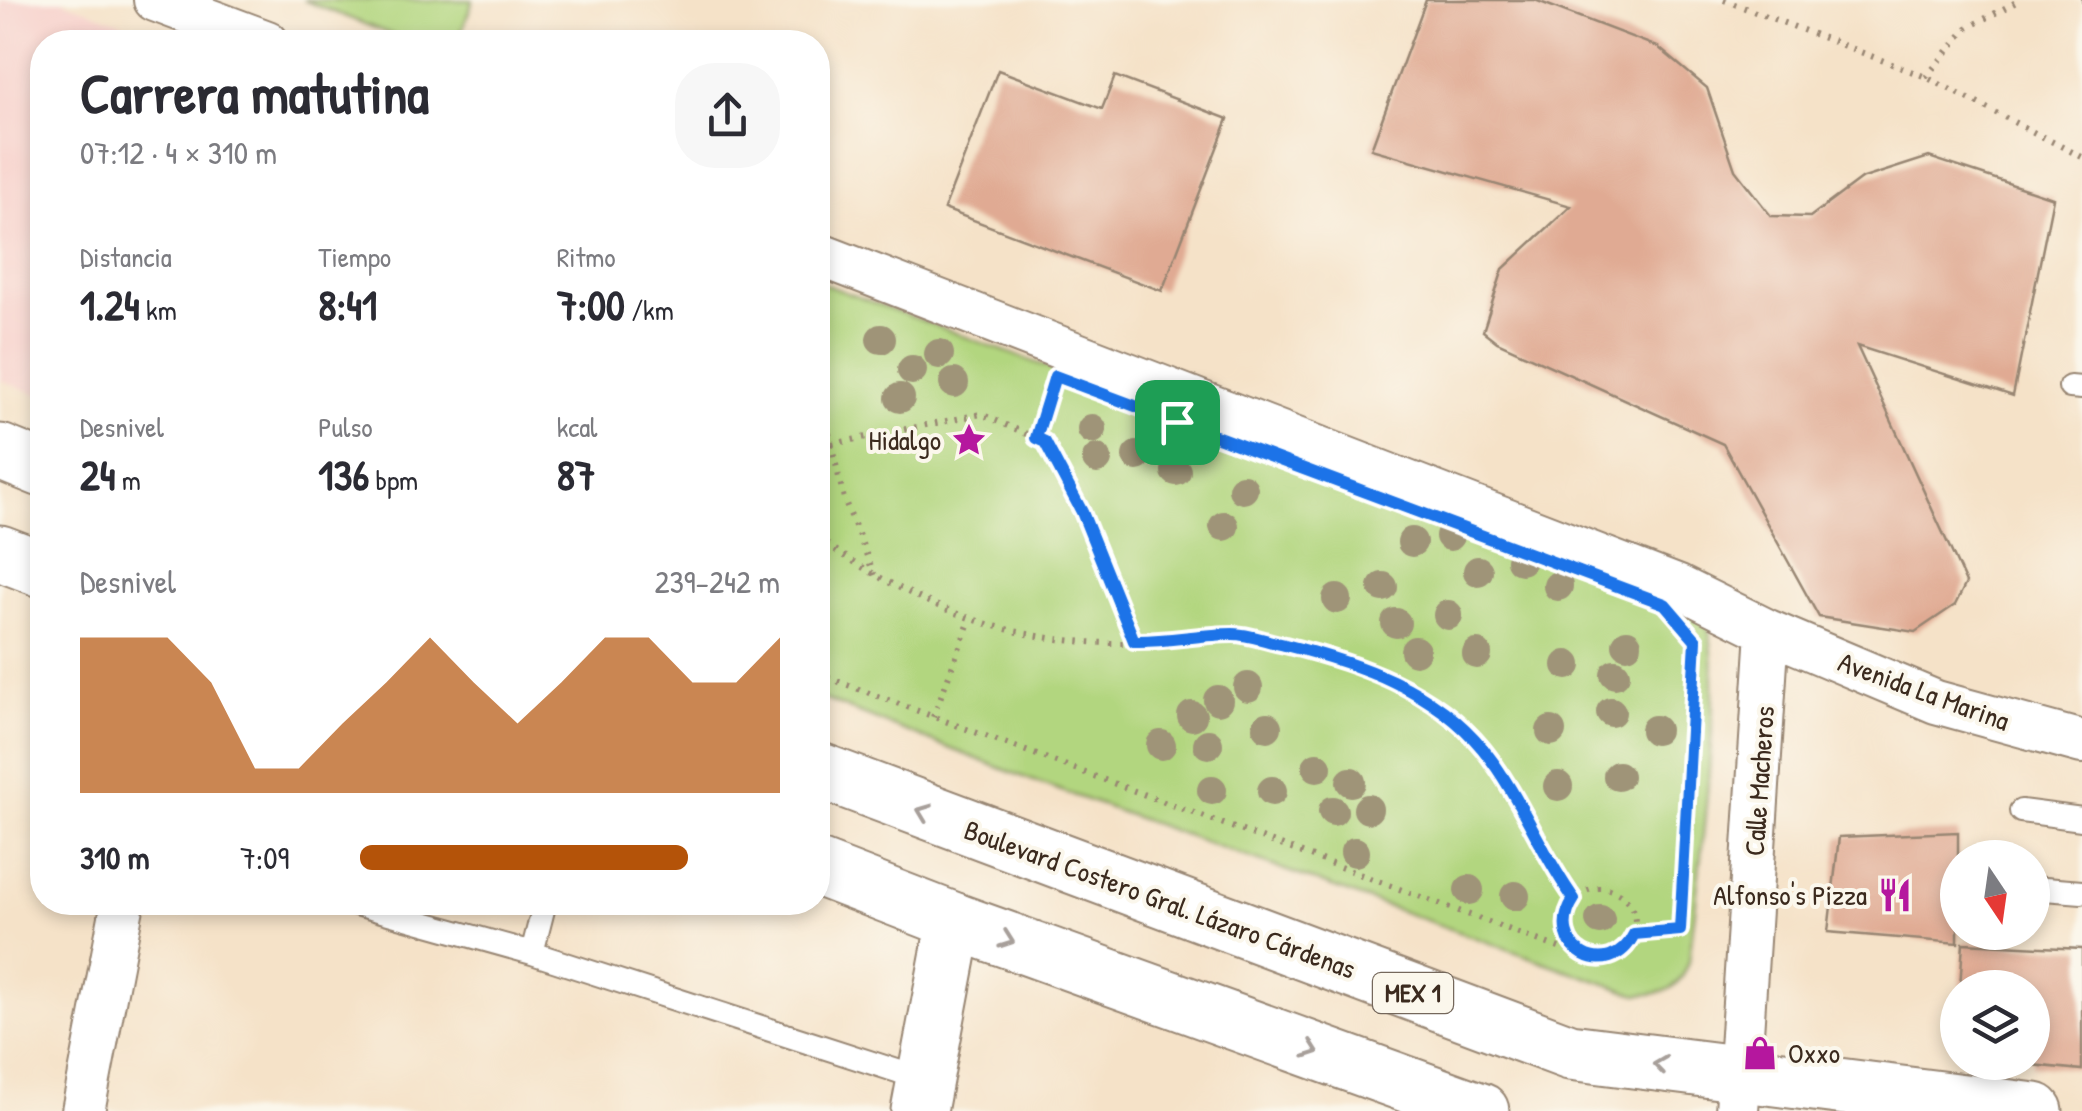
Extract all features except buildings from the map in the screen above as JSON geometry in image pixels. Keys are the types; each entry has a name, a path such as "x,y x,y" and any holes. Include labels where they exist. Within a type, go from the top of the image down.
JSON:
{"main road":[{"path":"0,452 30,464"},
{"path":"0,553 30,564"},
{"name":"Boulevard Costero Gral. Lázaro Cárdenas","path":"830,774 1570,1052 1739,1093 2035,1111"},
{"path":"830,873 1481,1111"},
{"path":"922,1096 955,921"}],"street":[{"path":"155,0 235,30"},
{"name":"Avenida La Marina","path":"830,259 1679,587 1768,631 1936,702 2082,742"},
{"name":"Calle Macheros","path":"1739,1093 1768,631"},
{"path":"83,1111 121,915"}],"lane":[{"path":"2021,811 2082,819"},
{"path":"2050,889 2082,892"},
{"path":"397,915 532,952 922,1096"},
{"path":"532,952 542,915"}],"path":[{"path":"1724,0 1926,77 2082,157"},
{"path":"1926,77 1967,28 2020,0"},
{"path":"1036,438 1055,376"},
{"path":"832,444 980,414 1045,442 1082,512 1134,641"},
{"path":"830,436 844,499 876,577"},
{"path":"830,546 904,593 970,620 1019,633 1078,642 1166,642 1235,634 1342,659 1440,706 1483,749 1574,899"},
{"path":"933,717 970,620"},
{"path":"1634,934 1680,930 1696,640 1686,628"},
{"path":"830,678 1559,948 1598,959 1610,958 1629,945 1634,934 1634,910 1618,892 1595,888 1574,899 1564,920 1565,932 1577,950"}],"shaded area":[{"path":"0,0 61,0 139,30 30,30 30,391 0,380"}],"green space":[{"path":"303,0 473,0 462,30 379,30"},
{"path":"830,286 1674,599 1705,622 1711,644 1712,730 1689,962 1681,979 1664,992 1637,995 1036,782 830,702"}],"place":[{"name":"Hidalgo","path":"969,440"},
{"name":"Alfonso's Pizza","path":"1895,895"},
{"name":"Oxxo","path":"1760,1053"}],"route":[{"path":"1055,376 1177,422 1665,604 1696,640 1680,930 1634,934 1629,945 1610,958 1598,959 1577,950 1565,932 1564,920 1574,899 1483,749 1440,706 1406,688 1342,659 1235,634 1166,642 1134,641 1082,512 1045,442 1036,438 1055,376"}]}
